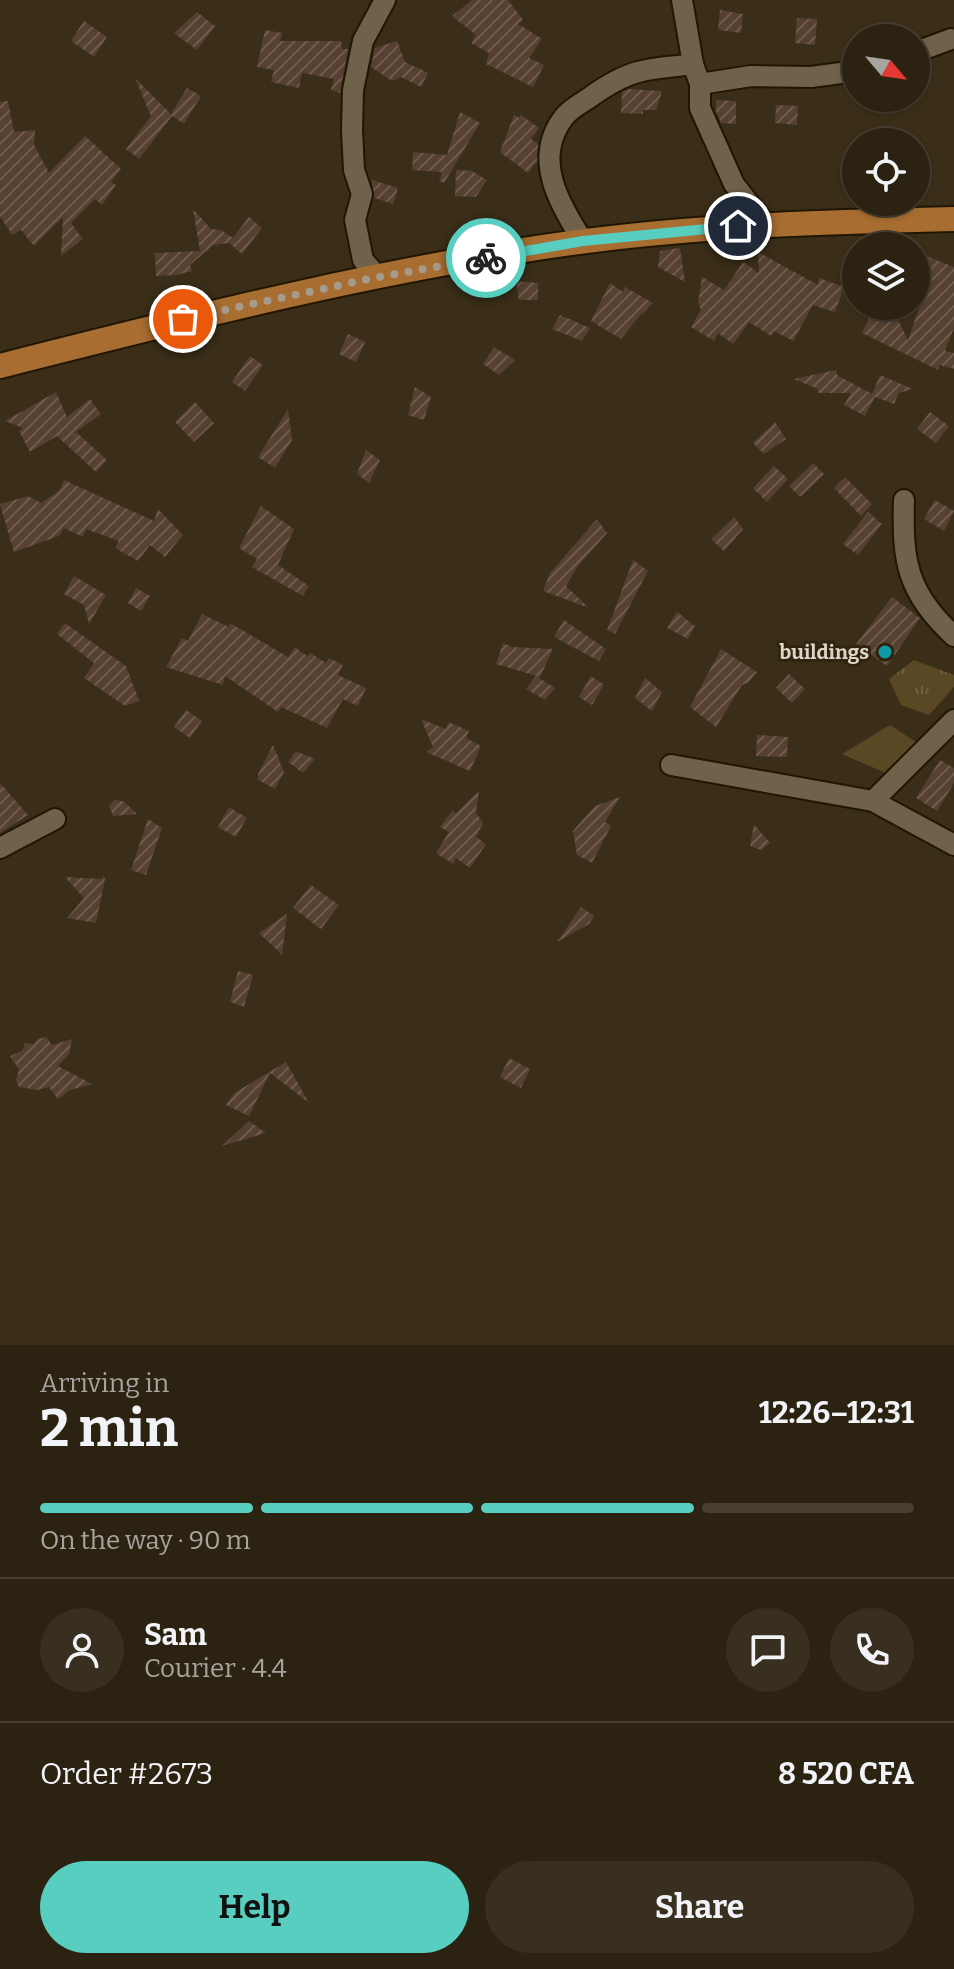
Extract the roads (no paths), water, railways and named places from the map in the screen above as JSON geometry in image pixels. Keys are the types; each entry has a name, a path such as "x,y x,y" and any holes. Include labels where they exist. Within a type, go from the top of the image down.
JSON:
{"main road":[{"path":"0,366 214,312 378,277 583,241 764,223 954,219"}],"street":[{"path":"378,277 363,260 355,220 362,194 354,170 353,90 363,41 385,0"},
{"path":"682,0 693,64 700,84 700,108 734,184 764,223"},
{"path":"930,47 951,39"},
{"path":"583,241 561,207 552,182 549,159 554,134 565,114 607,85 639,72 693,64"},
{"path":"700,84 751,76 811,77 842,73"},
{"path":"904,500 905,563 914,588 954,636"},
{"path":"873,801 954,720"},
{"path":"671,765 873,801 954,845"},
{"path":"0,848 55,819"}],"place":[{"name":"buildings","path":"885,652"}]}
